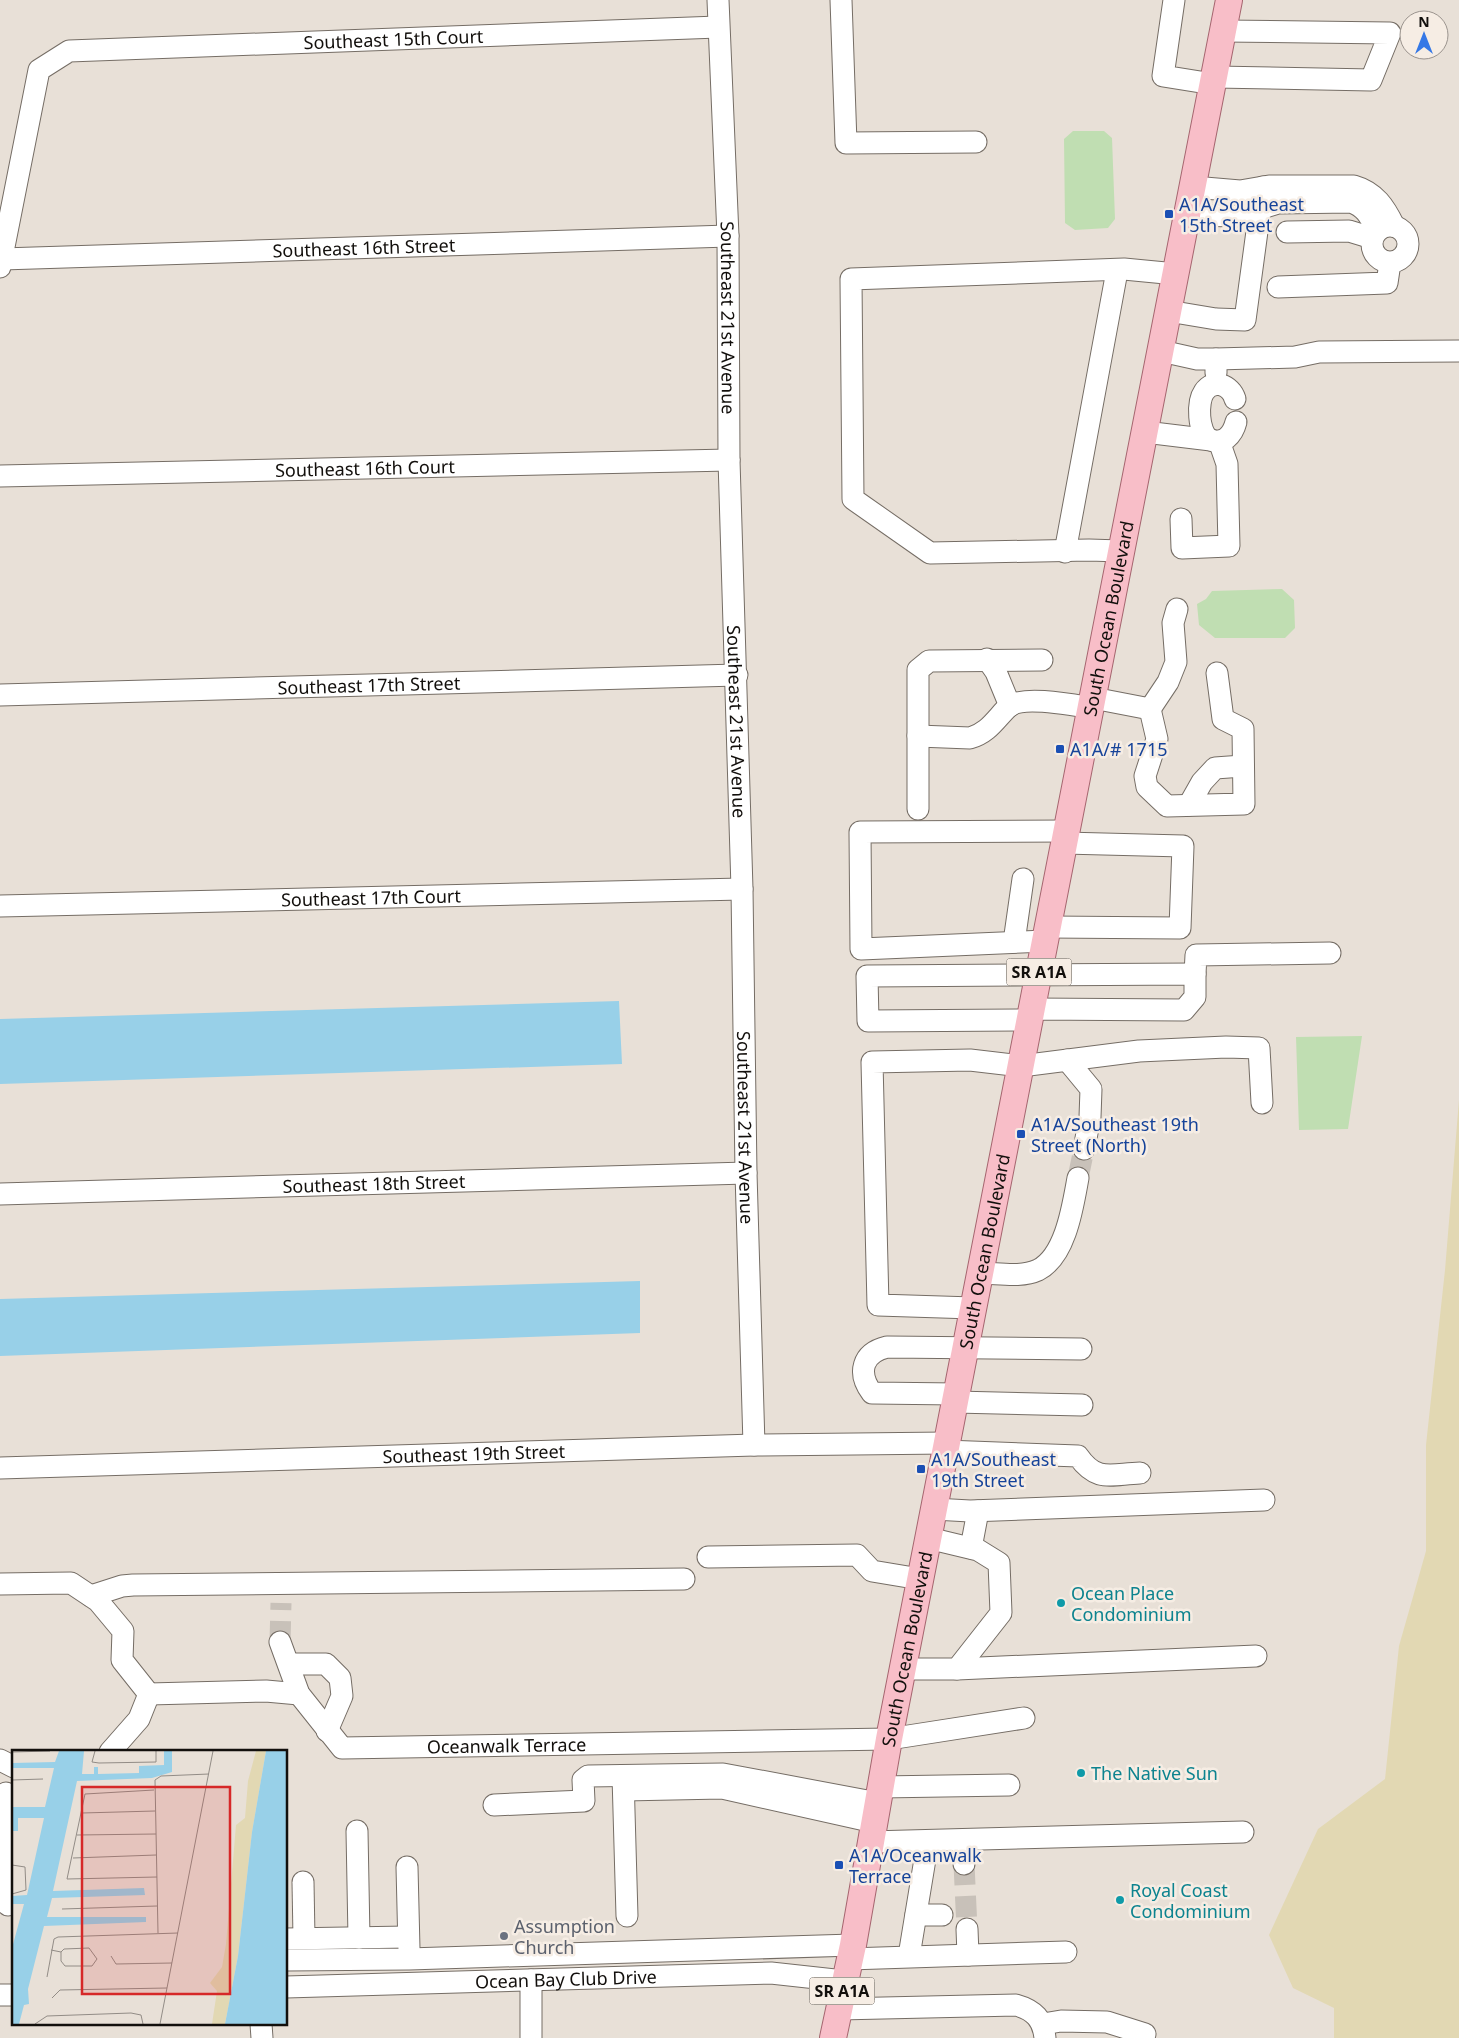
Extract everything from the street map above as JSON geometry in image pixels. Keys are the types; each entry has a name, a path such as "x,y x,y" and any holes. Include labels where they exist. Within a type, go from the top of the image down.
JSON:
{"main road":[{"name":"South Ocean Boulevard","path":"849,1961 920,1579 1229,0"},
{"name":"SR A1A","path":"833,2038 849,1961"}],"street":[{"name":"Southeast 21st Avenue","path":"718,0 728,236 729,460 742,889 746,1173 754,1445"},
{"path":"841,0 846,143 976,142"},
{"path":"1174,0 1163,76 1214,80 1371,80 1390,32 1223,31"},
{"name":"Southeast 15th Court","path":"1,263 39,70 69,50 718,27"},
{"path":"1193,187 1240,191 1263,187 1354,186 1366,190 1380,201 1381,232 1371,247 1374,255 1381,261 1390,263 1399,261 1405,254 1408,246 1407,237 1402,230 1381,232 1349,230 1287,232"},
{"path":"1168,311 1216,319 1245,320 1263,187"},
{"path":"1188,215 1237,216 1278,203 1351,202 1360,205 1368,212 1381,232"},
{"name":"Southeast 16th Street","path":"1,263 728,236"},
{"path":"1278,287 1388,283 1390,263"},
{"path":"1121,551 930,553 853,499 851,279 1116,271 1124,269 1176,274"},
{"path":"1065,552 1116,271"},
{"path":"1161,352 1197,359 1295,357 1319,352 1459,352"},
{"path":"1216,359 1217,384"},
{"path":"1181,519 1182,548 1229,546 1228,464 1215,441 1204,435 1200,427 1201,398 1208,387 1217,384 1228,387 1233,391 1235,400"},
{"path":"1145,432 1215,441 1228,438 1234,432 1236,422"},
{"name":"Southeast 16th Court","path":"0,476 729,460"},
{"path":"1177,609 1173,623 1176,662 1168,682 1150,708 1157,738 1145,776 1147,788 1167,806 1244,804 1243,729 1224,719 1217,673"},
{"path":"987,659 996,672 1010,706"},
{"path":"918,809 918,670 929,661 1042,660"},
{"name":"Southeast 17th Street","path":"0,695 736,675"},
{"path":"918,736 977,736 988,730 1010,706 1040,701 1150,708"},
{"path":"1188,805 1202,782 1215,768 1244,766"},
{"path":"860,832 1066,837 1183,846 1180,928 1046,934 1014,942 861,949 860,832"},
{"path":"1014,942 1023,879"},
{"name":"Southeast 17th Court","path":"0,906 742,889"},
{"path":"1195,974 867,976 868,1021 1184,1010 1195,997 1196,955 1330,953"},
{"path":"973,1308 878,1305 872,1062 970,1060 1021,1066 1139,1052 1226,1047 1259,1048 1262,1103"},
{"path":"1067,1060 1091,1089 1090,1117 1084,1149"},
{"name":"Southeast 18th Street","path":"0,1194 746,1173"},
{"path":"980,1273 1022,1274 1038,1270 1052,1259 1070,1221 1078,1178"},
{"path":"1081,1349 887,1347 877,1350 868,1356 864,1365 866,1384 872,1393 1082,1405"},
{"name":"Southeast 19th Street","path":"0,1468 754,1445 946,1447 1078,1456 1086,1468 1096,1475 1140,1473"},
{"path":"934,1509 978,1511 1264,1500"},
{"path":"971,1548 978,1511"},
{"path":"928,1538 971,1548 999,1563 1001,1613 957,1669"},
{"path":"708,1557 857,1555 872,1570 920,1579"},
{"path":"91,1596 122,1586 133,1585 282,1593 684,1579"},
{"path":"0,1584 71,1583 91,1596 123,1631 122,1660 149,1694"},
{"name":"Oceanwalk Terrace","path":"280,1642 299,1694 342,1748 889,1739 1024,1718"},
{"path":"903,1669 957,1669 1256,1656"},
{"path":"289,1664 326,1664 340,1678 342,1696 327,1731"},
{"path":"149,1694 266,1691 299,1694"},
{"path":"112,1750 140,1719 149,1694"},
{"path":"0,1760 12,1766"},
{"path":"494,1805 584,1801 583,1780 588,1776 624,1782 723,1774 876,1814 928,1841 1243,1832"},
{"path":"624,1782 627,1916"},
{"path":"876,1814 1009,1785"},
{"path":"6,1794 7,1905"},
{"path":"357,1831 359,1938"},
{"path":"963,1840 964,1864"},
{"path":"909,1956 928,1841"},
{"path":"407,1867 409,1959"},
{"path":"303,1882 295,1939 408,1937"},
{"path":"916,1915 942,1915"},
{"path":"967,1929 968,1955"},
{"path":"288,1960 849,1961 909,1956 1066,1952"},
{"name":"Ocean Bay Club Drive","path":"288,1987 771,1973 849,1961"},
{"path":"531,1980 531,2038"},
{"path":"838,2009 1016,2005 1029,2009 1040,2019 1044,2031 1061,2021 1107,2022 1145,2034"}],"green space":[{"path":"1073,131 1104,131 1112,138 1115,219 1108,228 1075,230 1065,223 1064,139"},
{"path":"1282,589 1294,600 1295,628 1285,638 1215,638 1199,625 1197,604 1206,599 1212,591"},
{"path":"1362,1036 1348,1129 1299,1130 1296,1037"}],"sand":[{"path":"1459,1100 1459,2038 1334,2038 1334,2008 1293,1988 1269,1935 1318,1829 1385,1779 1399,1646 1426,1551 1426,1445 1445,1270"}],"water":[{"path":"619,1001 622,1064 0,1084 0,1019"},
{"path":"640,1281 640,1333 0,1356 0,1299"}],"tunnel":[{"path":"1078,1178 1084,1149"},
{"path":"280,1642 281,1603"},
{"path":"964,1864 967,1929"}],"place":[{"name":"A1A/Southeast 15th Street","path":"1169,214"},
{"name":"A1A/# 1715","path":"1060,749"},
{"name":"A1A/Southeast 19th Street (North)","path":"1021,1134"},
{"name":"A1A/Southeast 19th Street","path":"921,1469"},
{"name":"Ocean Place Condominium","path":"1061,1603"},
{"name":"The Native Sun","path":"1081,1773"},
{"name":"A1A/Oceanwalk Terrace","path":"839,1865"},
{"name":"Royal Coast Condominium","path":"1120,1900"},
{"name":"Assumption Church","path":"504,1936"}]}
